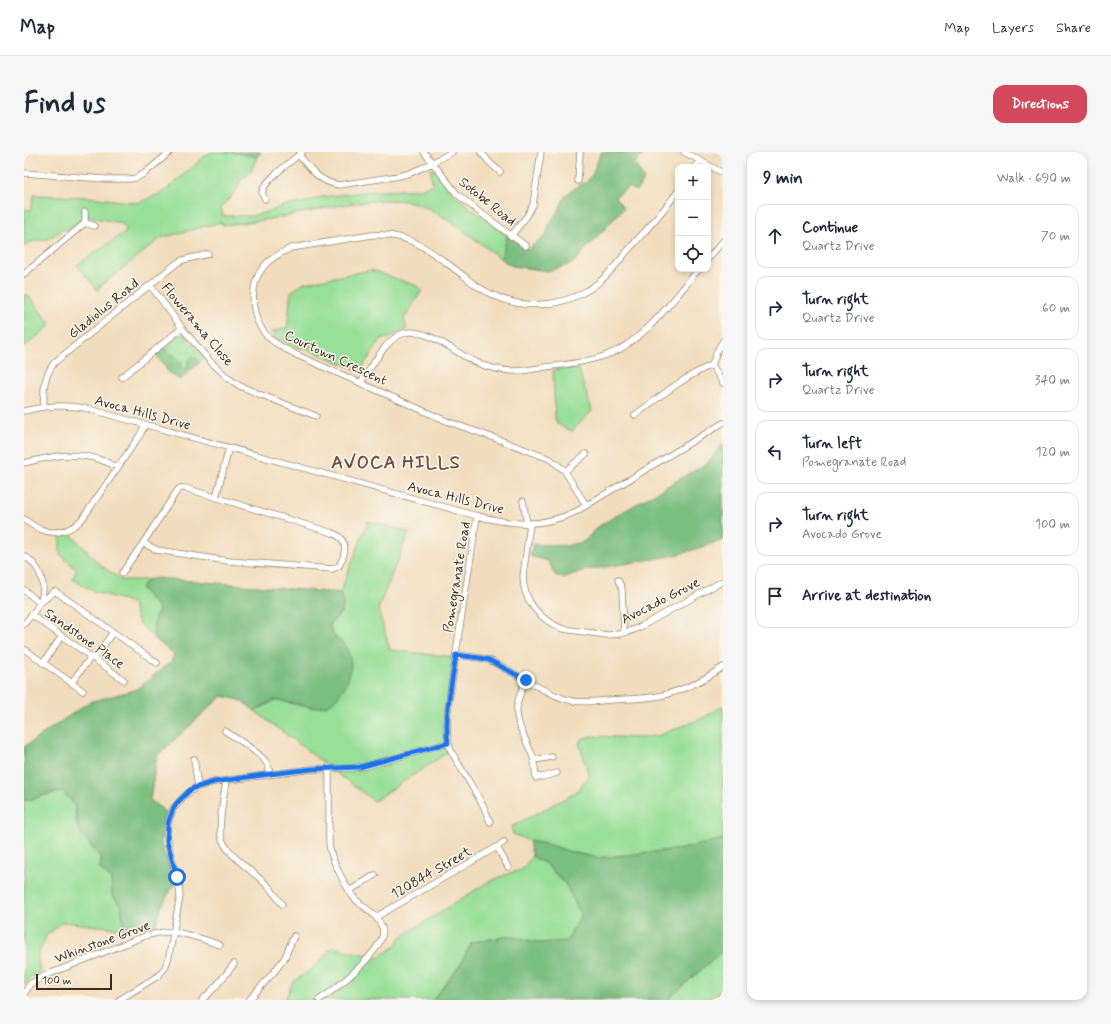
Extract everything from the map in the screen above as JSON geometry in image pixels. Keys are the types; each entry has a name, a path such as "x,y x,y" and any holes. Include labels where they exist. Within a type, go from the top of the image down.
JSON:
{"street":[{"path":"24,173 105,179 130,179 136,178 145,173 170,152"},
{"name":"Sotobe Road","path":"424,152 456,194 526,246"},
{"path":"265,199 262,193 264,187 278,172 301,153 320,178 330,183 339,185 399,176 417,170 452,152"},
{"path":"481,152 500,172"},
{"path":"511,236 527,216 533,205 540,152"},
{"path":"578,181 580,152"},
{"path":"684,152 723,173"},
{"name":"Courtown Crescent","path":"586,505 565,471 542,455 449,422 286,350 262,331 255,312 253,295 255,285 267,263 291,248 382,234 398,236 430,251 471,282 495,296 525,304 546,305 575,297 598,283 607,275 675,195"},
{"path":"24,274 85,223 86,212"},
{"path":"85,223 95,226"},
{"path":"711,255 723,241"},
{"name":"Gladiolus Road","path":"44,406 43,394 46,378 51,366 55,362 180,261 208,254"},
{"path":"361,382 391,341 405,333 420,333 474,361 503,370 516,371 570,364 608,355 631,342 648,328 696,272"},
{"name":"Flowerama Close","path":"150,286 209,360 228,378 259,394 316,416"},
{"path":"122,377 182,328"},
{"path":"635,415 687,377 712,365 718,349 723,341"},
{"path":"712,365 723,383"},
{"name":"Avoca Hills Drive","path":"24,411 44,406 56,405 80,407 477,516 494,520 528,524 541,523 565,517 577,511 723,423"},
{"path":"24,519 39,529 49,532 59,532 72,528 83,518 140,435 145,425"},
{"path":"216,498 229,448"},
{"path":"565,471 586,454"},
{"path":"24,463 56,456 70,455 99,459 118,467"},
{"path":"122,573 178,489 185,488 339,536 343,540 344,549 340,564 337,568 332,569 228,561 157,550 143,543"},
{"name":"Avocado Grove","path":"523,501 528,524 523,581 526,596 537,612 545,620 563,629 607,635 624,633 640,627 723,581"},
{"name":"Pomegranate Road","path":"477,516 456,655 447,727 448,743 451,751 484,807 490,822"},
{"path":"24,556 34,563 40,574 43,590 40,603"},
{"path":"618,580 622,589 624,633"},
{"path":"24,590 40,603"},
{"path":"24,624 40,603 55,590 157,663"},
{"name":"Sandstone Place","path":"32,615 124,680"},
{"path":"71,683 112,632"},
{"path":"43,663 62,636"},
{"path":"24,649 83,691"},
{"path":"456,655 489,660 567,700 590,702 658,696 676,692 690,687 723,667"},
{"path":"526,680 518,697 516,716 522,734 534,760 536,777 543,777 557,773"},
{"path":"225,731 264,759 268,765 270,774"},
{"path":"119,1000 158,976 165,968 170,956 180,890 167,841 168,823 173,809 189,791 214,782 270,774 366,766 448,743"},
{"path":"534,760 552,757"},
{"path":"194,759 198,787"},
{"path":"319,1000 331,992 373,954 383,934 382,926 376,917 356,900 349,891 330,852 329,768"},
{"path":"226,781 220,829 222,842 231,853 266,884 282,904"},
{"name":"120844 Street","path":"376,917 504,842"},
{"path":"497,847 508,867"},
{"path":"349,891 376,875"},
{"name":"Whinstone Grove","path":"24,994 30,984 44,976 146,936 173,932 198,937 220,945"},
{"path":"249,1000 284,959 294,936"},
{"path":"202,1000 234,964"}],"green space":[{"path":"210,152 232,152 257,157 250,173 240,181 231,197 221,207 223,216 251,216 271,211 286,205 311,201 321,197 363,192 420,189 433,184 430,169 434,170 452,193 507,236 501,259 451,222 429,209 406,201 391,200 341,205 251,222 222,225 221,222 161,238 98,288 98,291 77,265 127,231 122,223 90,217 47,239 30,242 24,247 24,209 31,210 34,195 89,197 138,203 165,191"},
{"path":"232,152 261,152 257,157"},
{"path":"601,152 645,152 635,163 644,180 636,191 628,187 615,197 624,208 573,263 548,271 512,266 501,259 507,236 529,250 547,233 549,224 566,195 579,185 586,183 592,175"},
{"path":"371,270 417,286 422,290 404,319 407,329 389,338 382,338 360,371 306,348 295,347 276,338 271,332 287,328 291,292 304,283"},
{"path":"27,294 51,325 24,347 24,296"},
{"path":"182,334 186,336 204,358 200,362 197,359 188,361 188,368 184,369 174,355 170,355 160,349 178,335"},
{"path":"160,349 166,349 170,355 174,355 184,369 188,368 190,359 193,357 200,362 180,380 169,373 155,353"},
{"path":"578,367 592,411 572,431 557,424 555,418 553,370"},
{"path":"723,444 723,540 677,555 582,571 563,578 555,575 548,561 530,556 533,544 566,546 585,541 597,527 707,463"},
{"path":"368,521 409,532 378,609 390,650 454,657 444,725 445,741 448,752 374,801 255,711 276,700 313,708 343,644 330,630 330,623 342,610 343,604 340,593"},
{"path":"69,532 99,564 122,580 147,580 142,586 142,590 158,607 159,611 155,617 153,637 139,623 132,603 91,590 72,579 77,570 60,554 60,534"},
{"path":"157,578 340,593 343,607 338,616 330,623 330,628 332,634 344,645 348,652 351,666 348,681 340,694 330,704 324,706 311,707 275,700 255,711 240,700 222,696 157,756 150,800 167,813 162,826 161,844 175,884 163,903 156,925 124,929 121,906 112,894 111,878 100,869 101,858 81,834 77,825 74,804 63,792 53,793 24,801 24,747 89,702 135,690 171,662 174,655 153,637 155,617 159,611 158,607 142,590 142,586 147,580"},
{"path":"723,706 723,839 682,849 597,858 551,845 529,841 513,834 511,827 575,793 589,776 579,743 582,739 591,736 642,738 660,735 703,718"},
{"path":"63,792 74,804 77,825 81,834 101,858 100,869 111,878 112,894 121,906 124,929 63,922 46,936 38,956 40,974 33,976 24,984 24,801 53,793"},
{"path":"723,839 723,950 667,1000 433,1000 460,965 472,942 511,936 540,943 567,941 581,915 566,885 546,864 532,856 529,841 551,845 597,858 682,849"},
{"path":"532,856 546,864 566,885 581,915 567,941 540,943 511,936 472,942 460,965 433,1000 285,1000 293,982 312,969 332,947 377,957 395,947 401,937 488,882 522,870"},
{"path":"723,950 723,987 707,1000 667,1000"}],"district":[{"name":"AVOCA HILLS","path":"396,462"}],"route":[{"path":"177,877 167,841 168,823 177,803 194,788 214,782 270,774 312,769 353,768 366,766 448,743 447,727 456,655 489,660 526,680"}]}
